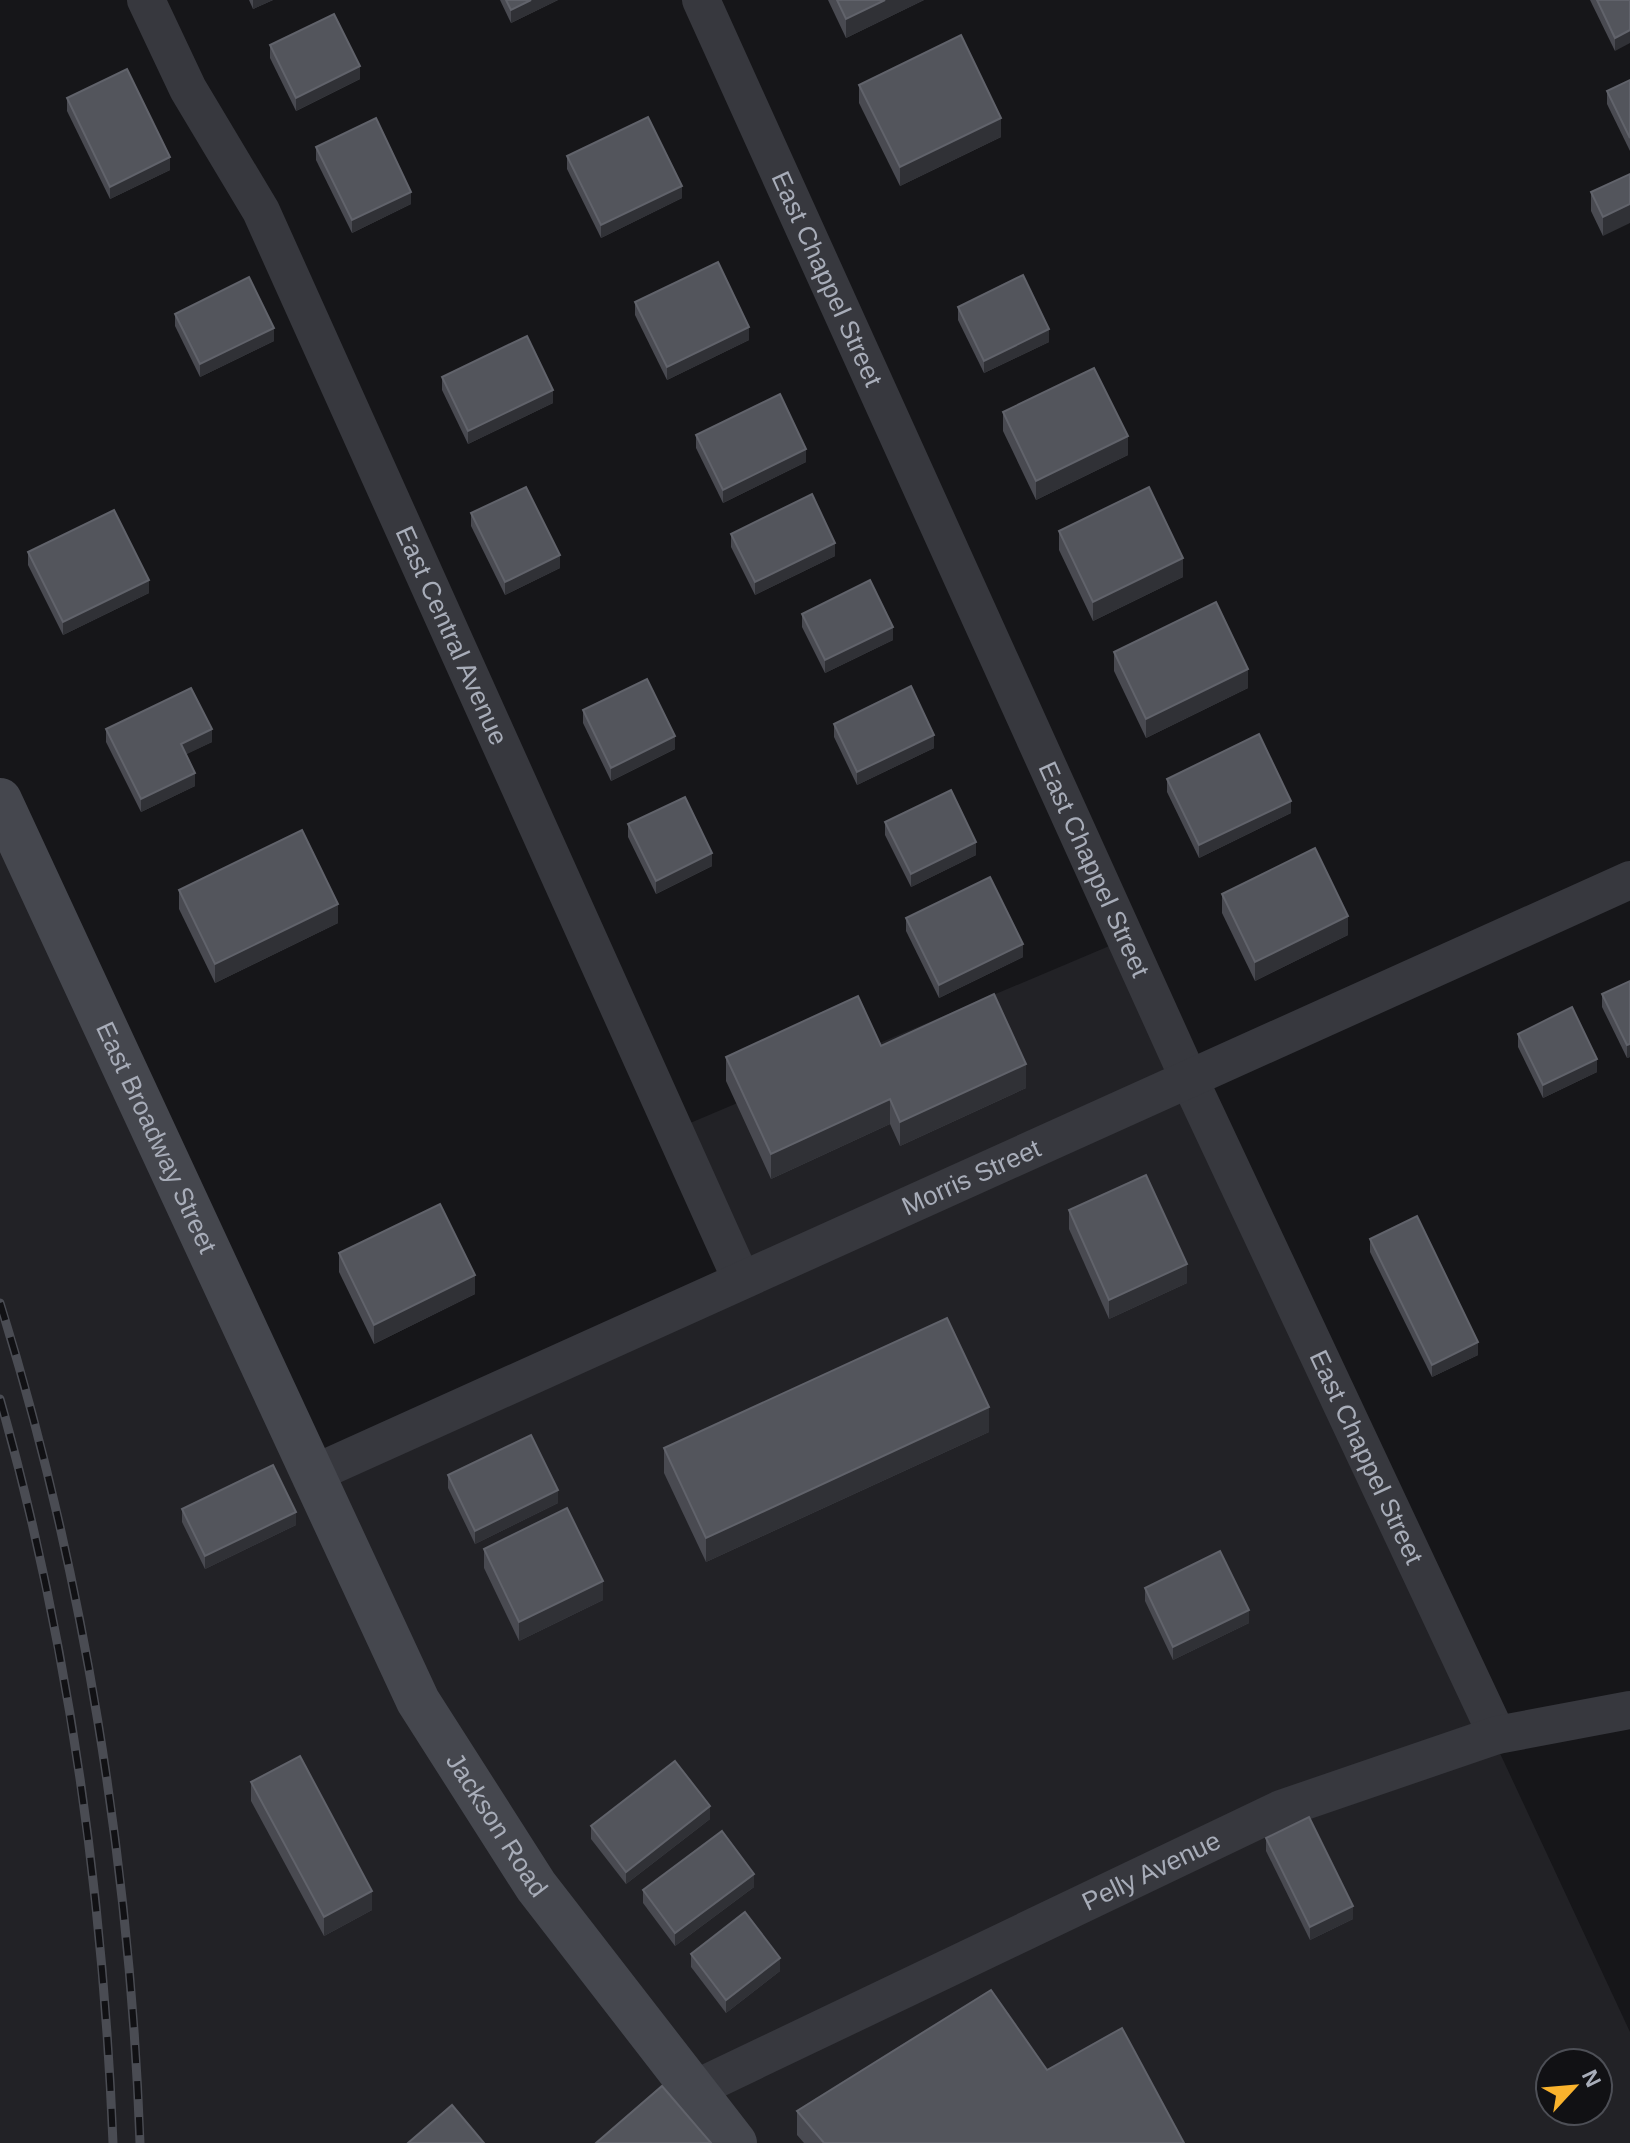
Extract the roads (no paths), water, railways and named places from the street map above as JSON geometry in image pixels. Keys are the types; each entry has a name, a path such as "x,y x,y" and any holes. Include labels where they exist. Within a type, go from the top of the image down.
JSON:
{"main road":[{"name":"East Broadway Street","path":"0,800 313,1474"},
{"name":"Jackson Road","path":"313,1474 418,1701 536,1886 691,2091 735,2143"}],"street":[{"name":"East Central Avenue","path":"146,0 188,89 261,211 741,1279"},
{"name":"East Chappel Street","path":"701,0 1190,1081 1497,1735"},
{"name":"Morris Street","path":"313,1474 1630,880"},
{"name":"Pelly Avenue","path":"691,2091 1281,1809 1497,1735 1630,1710"}],"railway":[{"path":"0,1303 55,1507 97,1718 126,1932 140,2143"},
{"path":"0,1399 45,1581 78,1768 101,1955 113,2143"}]}
